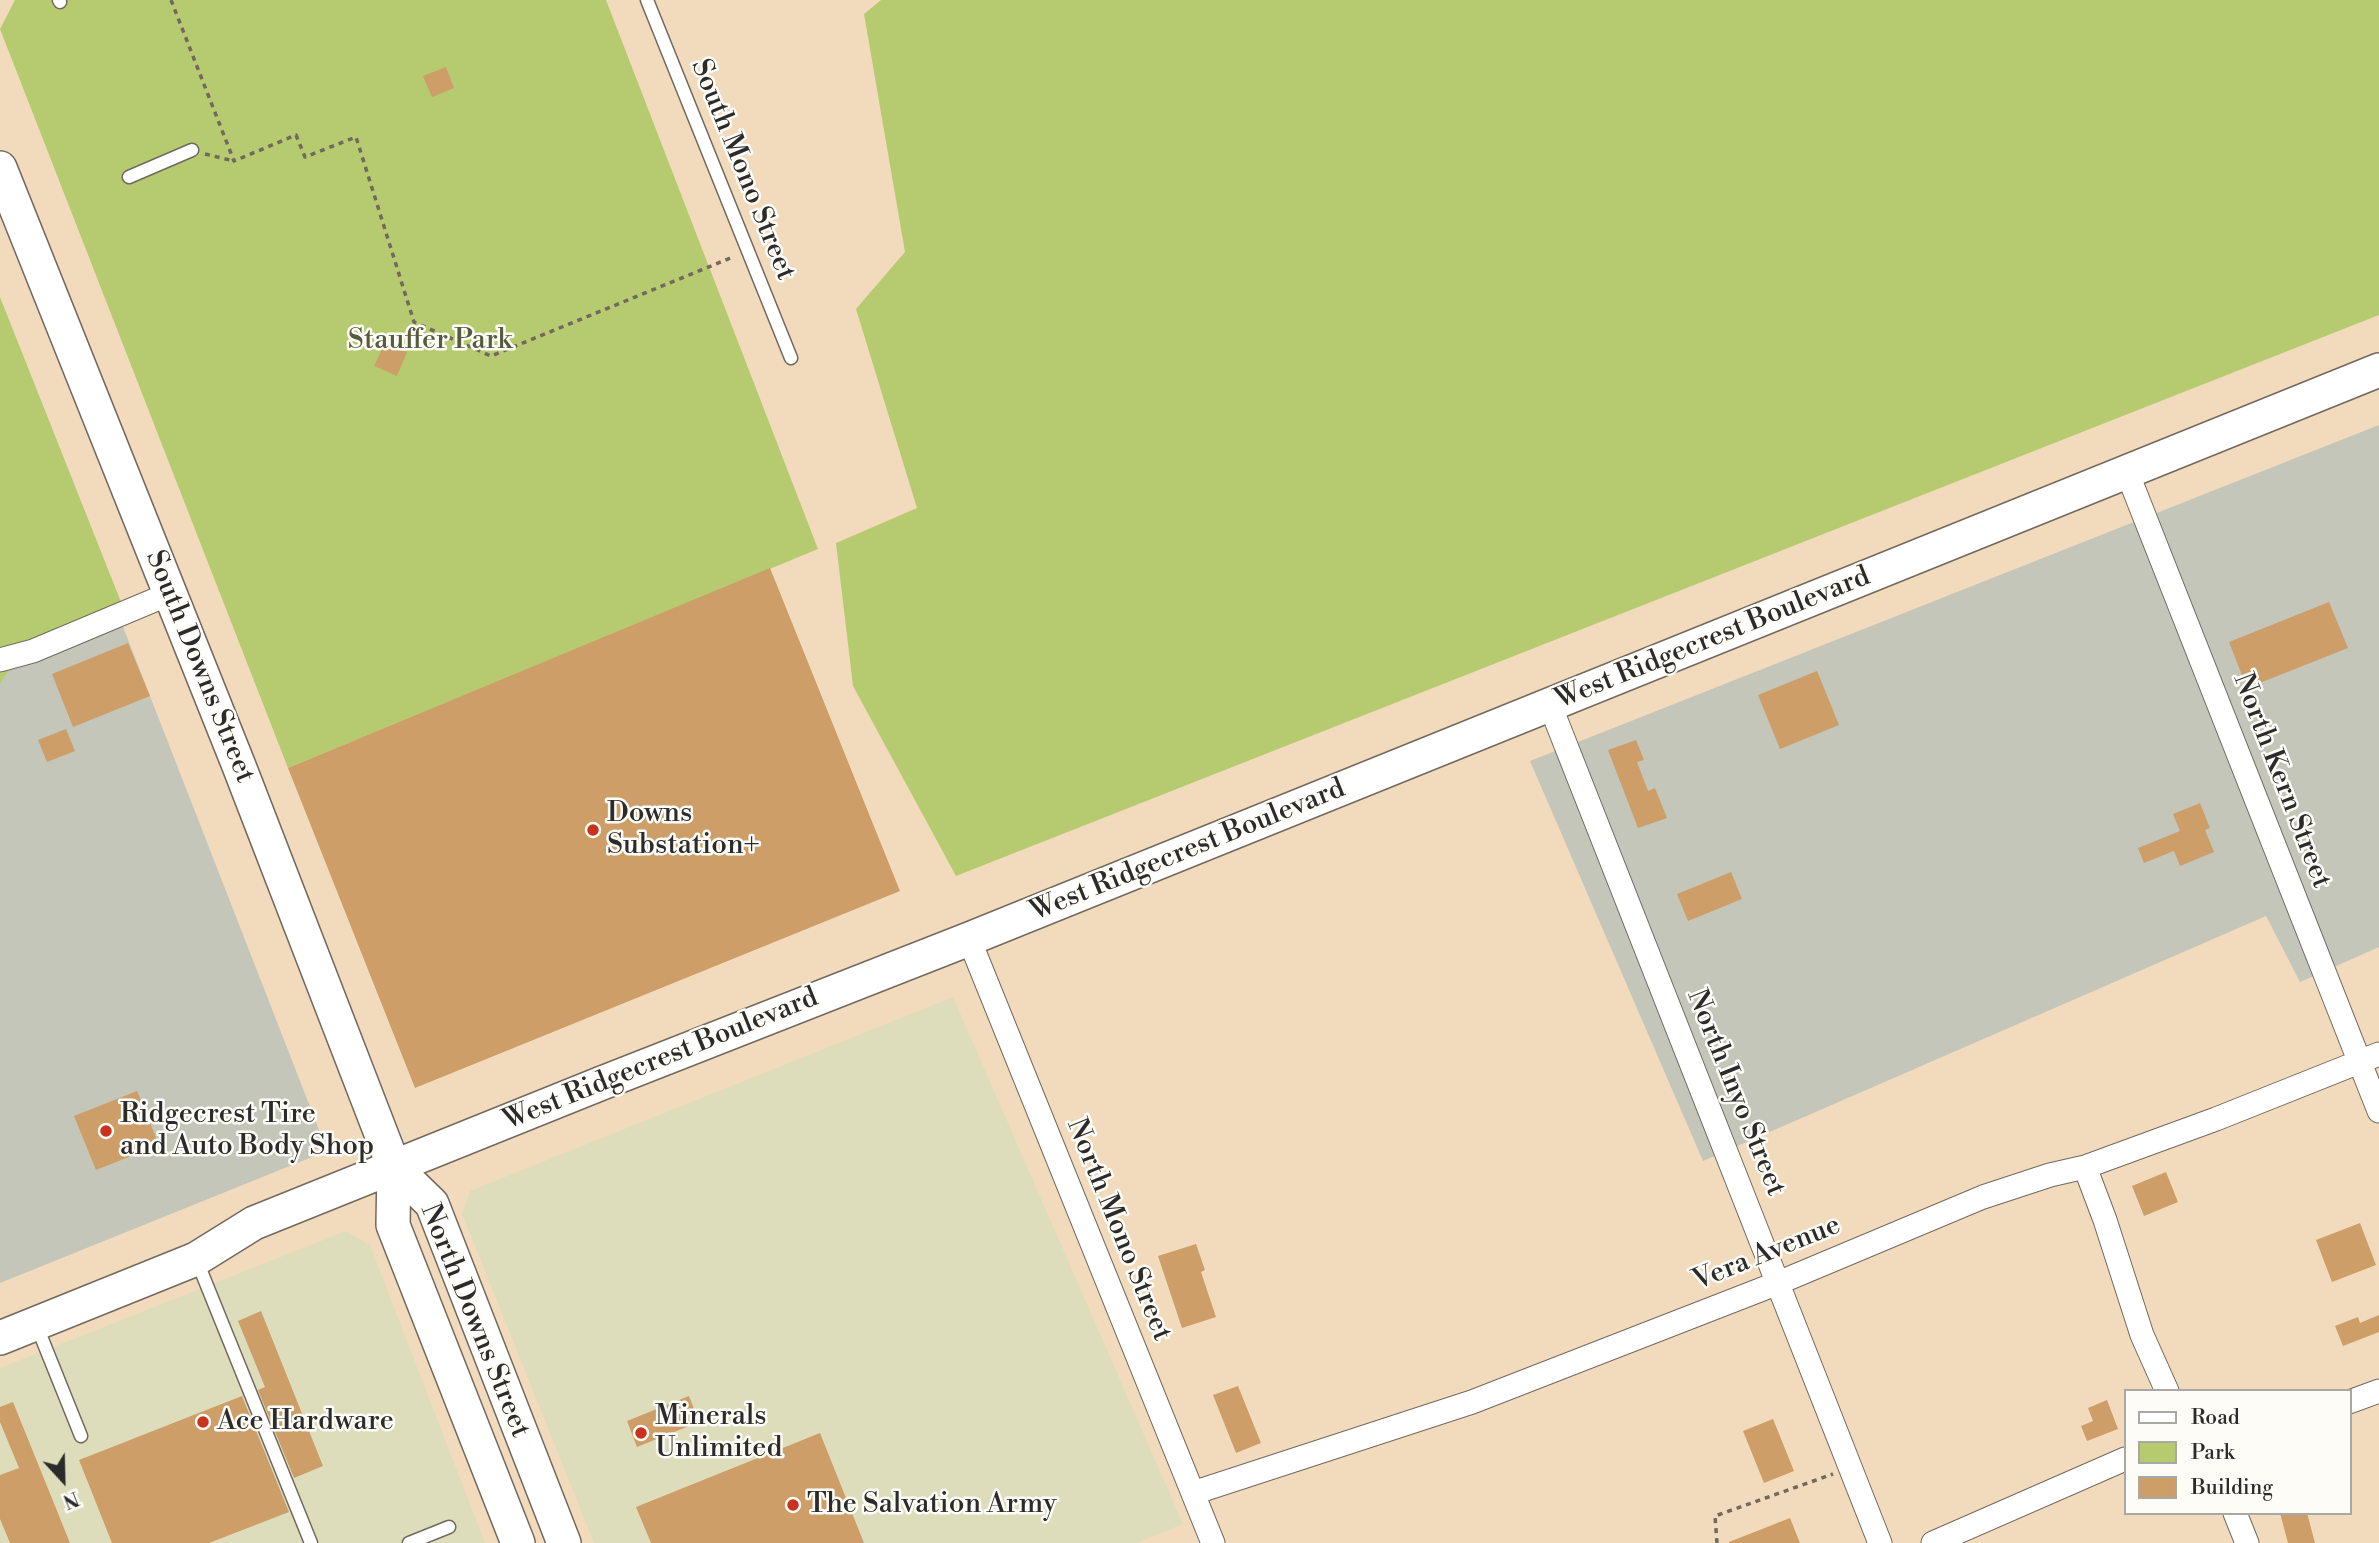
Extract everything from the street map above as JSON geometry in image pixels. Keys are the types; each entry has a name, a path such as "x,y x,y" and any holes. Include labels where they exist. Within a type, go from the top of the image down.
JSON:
{"main road":[{"name":"South Downs Street","path":"0,168 239,766 394,1167"},
{"name":"West Ridgecrest Boulevard","path":"0,1338 196,1259 254,1223 969,939 2379,370"},
{"name":"North Downs Street","path":"394,1167 393,1225 518,1543"},
{"name":"North Downs Street","path":"394,1167 432,1204 564,1543"}],"street":[{"name":"North Kern Street","path":"2127,472 2369,1058 2379,1111"},
{"path":"0,660 33,651 169,594"},
{"name":"North Inyo Street","path":"1550,705 1880,1543"},
{"name":"North Mono Street","path":"969,939 1213,1543"},
{"name":"Vera Avenue","path":"1193,1493 1472,1402 1778,1283 1983,1197 2050,1175 2085,1167 2369,1058"},
{"path":"2085,1167 2105,1220 2141,1335 2166,1389"},
{"path":"2351,1401 2379,1391"},
{"path":"1933,1543 2124,1459"},
{"path":"2236,1515 2247,1543"}],"lane":[{"name":"South Mono Street","path":"647,0 791,358"},
{"path":"129,177 192,150"},
{"path":"196,1259 311,1543"},
{"path":"36,1324 81,1436"},
{"path":"409,1543 449,1527"}],"path":[{"path":"171,0 233,161"},
{"path":"192,150 233,161 296,135 305,157 356,137 414,322 491,356 748,251"},
{"path":"1717,1543 1715,1516 1851,1468"}],"shaded area":[{"path":"0,311 323,1140 312,1157 0,1283"},
{"path":"2379,425 2379,947 2300,982 2266,916 1703,1161 1530,761"},
{"path":"953,997 1183,1524 1137,1543 594,1543 462,1214 470,1191"},
{"path":"346,1231 370,1245 485,1543 0,1543 0,1368"}],"green space":[{"name":"Stauffer Park","path":"15,0 606,0 818,549 288,768 0,29"},
{"path":"881,0 2379,0 2379,315 956,876 853,686 836,543 917,508 856,309 905,252 864,14"},
{"path":"0,297 121,602 12,665 0,684"}],"building":[{"path":"446,67 454,88 432,97 423,76"},
{"path":"385,343 407,352 397,376 374,366"},
{"name":"Downs Substation+","path":"770,568 900,891 415,1088 288,768"},
{"path":"2329,602 2348,648 2247,688 2229,642"},
{"path":"128,643 150,696 73,727 52,674"},
{"path":"1817,671 1839,725 1780,749 1758,695"},
{"path":"66,729 75,751 47,762 38,740"},
{"path":"1636,740 1644,760 1637,762 1648,791 1655,788 1667,818 1638,828 1608,750"},
{"path":"2200,803 2210,828 2205,830 2214,852 2180,866 2174,851 2144,863 2138,848 2180,831 2173,814"},
{"path":"1731,872 1742,899 1688,921 1677,894"},
{"path":"137,1091 159,1145 96,1170 74,1116"},
{"path":"2166,1172 2178,1202 2144,1216 2132,1186"},
{"path":"2360,1223 2376,1265 2332,1282 2316,1240"},
{"path":"1196,1244 1205,1270 1201,1272 1216,1317 1182,1328 1158,1256"},
{"path":"261,1311 323,1466 294,1478 258,1390 265,1387 238,1321"},
{"path":"2379,1315 2379,1332 2343,1346 2335,1326 2358,1317 2360,1323"},
{"path":"1238,1386 1261,1443 1236,1453 1213,1395"},
{"path":"242,1396 289,1512 209,1543 112,1543 79,1460"},
{"path":"689,1396 699,1422 637,1447 627,1421"},
{"path":"2107,1400 2118,1429 2087,1441 2081,1426 2093,1421 2088,1408"},
{"path":"13,1402 70,1543 10,1543 0,1519 0,1475 19,1468 0,1422 0,1407"},
{"path":"1773,1419 1794,1471 1764,1483 1743,1431"},
{"path":"820,1433 864,1543 651,1543 636,1507"},
{"path":"2281,1515 2308,1515 2315,1543 2288,1543"},
{"path":"1790,1518 1800,1543 1729,1543 1729,1542"}],"place":[{"name":"Downs Substation+","path":"593,830"},
{"name":"Ridgecrest Tire and Auto Body Shop","path":"106,1131"},
{"name":"Ace Hardware","path":"203,1422"},
{"name":"Minerals Unlimited","path":"641,1433"},
{"name":"The Salvation Army","path":"793,1505"}]}
